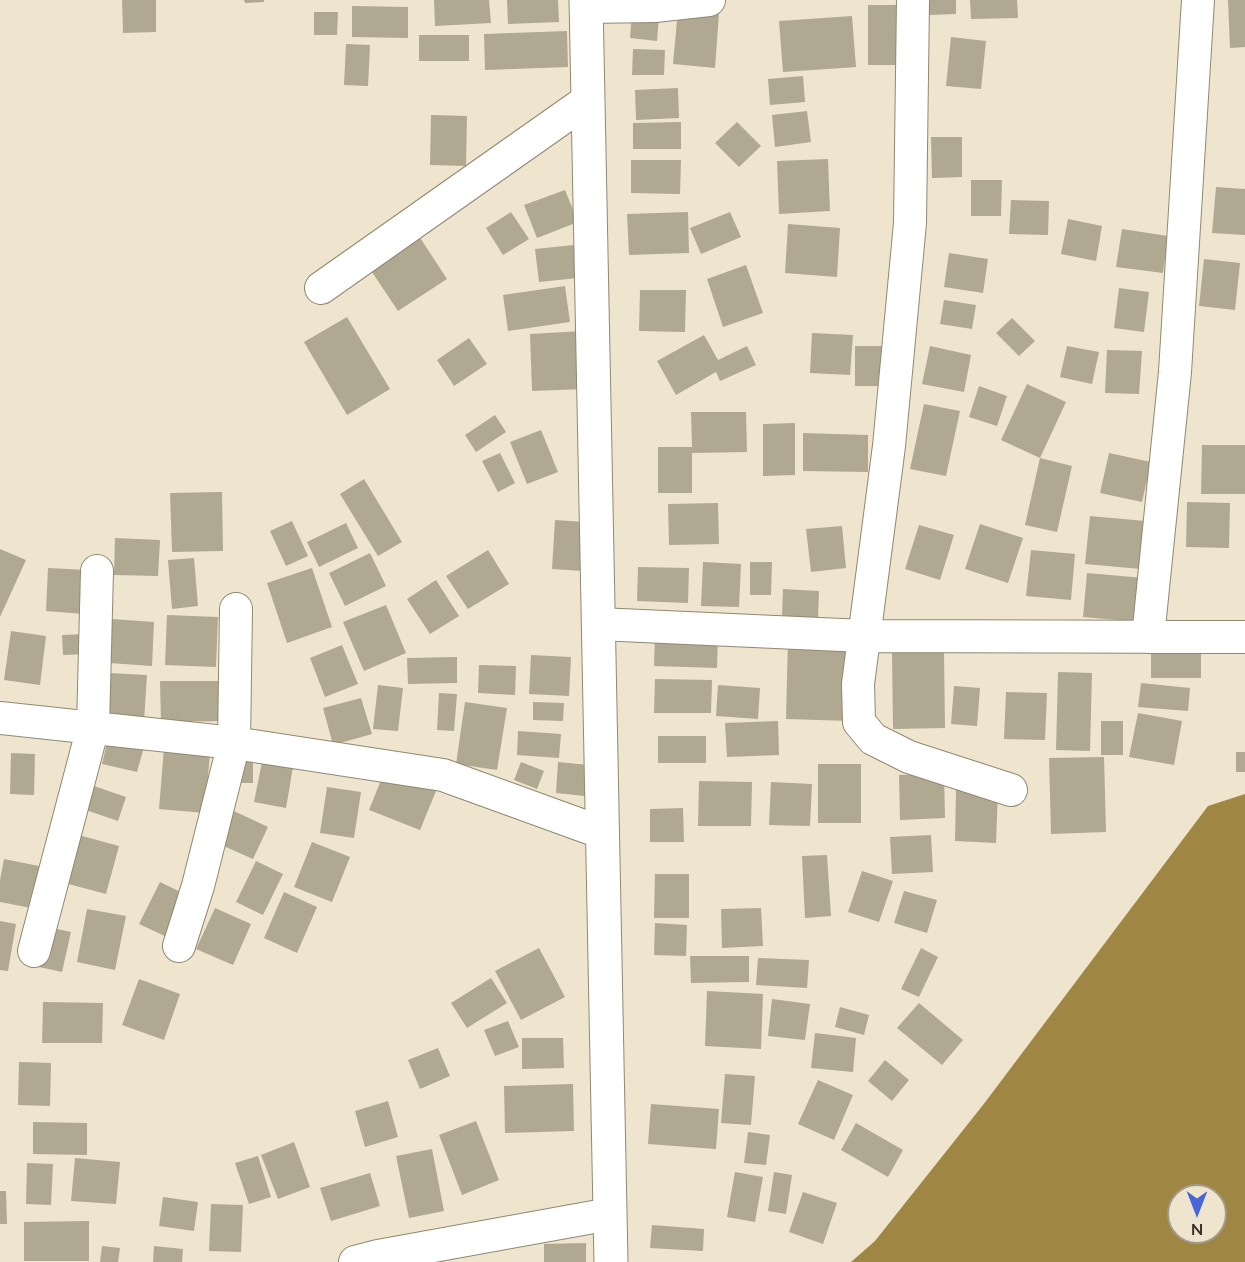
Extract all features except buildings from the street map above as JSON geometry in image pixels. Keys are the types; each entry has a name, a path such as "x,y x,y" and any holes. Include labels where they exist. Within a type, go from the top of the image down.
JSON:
{"highway":[{"path":"586,4 611,1262"}],"street":[{"path":"586,4 655,6 709,0"},
{"path":"913,0 910,223 889,446 858,684 859,722 873,739 909,757 1011,790"},
{"path":"1148,637 1175,372 1198,0"},
{"path":"321,288 588,100"},
{"path":"34,951 93,727 97,571"},
{"path":"179,945 198,886 234,743 236,609"},
{"path":"598,624 864,636 1245,637"},
{"path":"0,718 234,743 443,775 603,833"},
{"path":"355,1262 610,1214"}],"shaded area":[{"path":"1245,794 1245,1262 851,1262 875,1241 983,1105 1208,806"}]}
